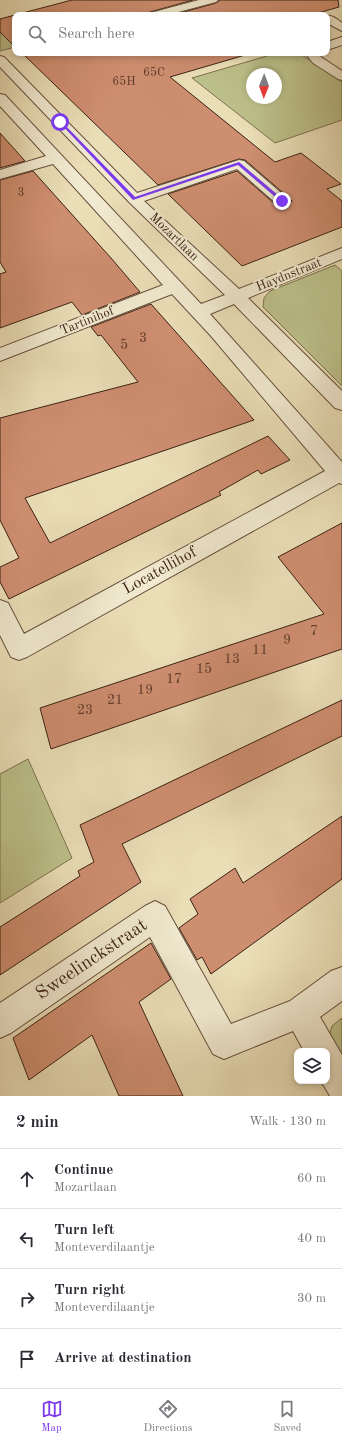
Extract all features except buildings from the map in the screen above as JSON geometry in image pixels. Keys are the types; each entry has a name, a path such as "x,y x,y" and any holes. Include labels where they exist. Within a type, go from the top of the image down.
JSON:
{"street":[{"path":"166,12 212,0"},
{"path":"330,20 342,28"},
{"path":"330,45 342,41"},
{"name":"Mozartlaan","path":"2,56 134,199 236,297 342,404"},
{"path":"314,56 317,60 342,76"},
{"name":"Mozartlaan","path":"0,98 173,287 198,312 341,474"},
{"path":"0,175 56,158"},
{"path":"134,199 239,164 282,201"},
{"name":"Haydnstraat","path":"236,297 340,256"},
{"name":"Tartinihof","path":"0,355 173,287"},
{"path":"198,312 236,297"},
{"name":"Locatellihof","path":"0,610 19,649 341,474"},
{"name":"Sweelinckstraat","path":"0,1022 155,916 224,1043 300,1013 342,982"},
{"path":"300,1013 320,1048"},
{"path":"330,1065 342,1086"}],"green space":[{"path":"0,32 12,44 12,48 0,51"},
{"path":"267,56 303,56 342,82 342,120 275,143 192,78"},
{"path":"335,265 342,271 342,386 263,307 264,298 270,291"},
{"path":"28,759 72,858 0,903 0,774"},
{"path":"342,1018 342,1070 327,1044 332,1026"}],"route":[{"path":"60,122 134,199 239,164 282,201"}]}
